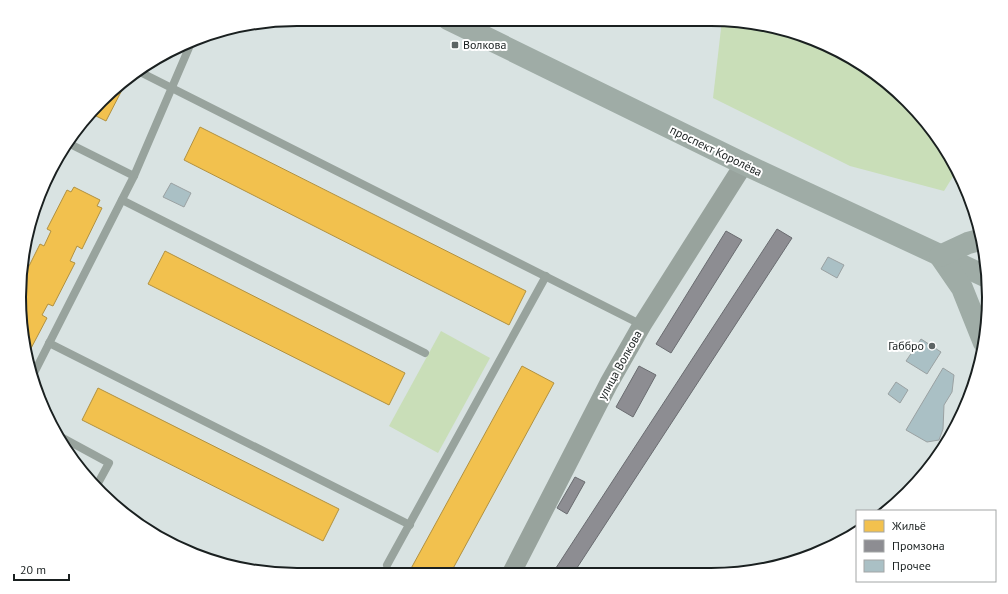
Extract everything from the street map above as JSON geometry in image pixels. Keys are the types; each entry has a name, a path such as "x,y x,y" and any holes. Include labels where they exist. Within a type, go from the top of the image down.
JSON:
{"main road":[{"name":"проспект Королёва","path":"462,26 744,164 981,274"},
{"path":"976,241 940,256 962,288 980,333"}],"street":[{"name":"улица Волкова","path":"515,568 608,383 642,324 744,164"}],"lane":[{"path":"36,370 134,176 188,49"},
{"path":"143,74 642,324"},
{"path":"73,145 134,176"},
{"path":"122,200 425,353"},
{"path":"388,566 546,276"},
{"path":"49,343 410,525"},
{"path":"66,439 109,463 99,482"}],"green space":[{"path":"721,27 764,31 798,40 847,62 890,93 915,118 926,132 953,176 944,191 850,166 713,98"},
{"path":"441,331 490,358 438,453 389,426"}],"building: Жильё":[{"path":"122,90 106,121 95,116"},
{"path":"200,127 526,291 509,325 184,160"},
{"path":"74,187 100,200 97,206 102,208 82,249 77,246 70,261 75,263 53,306 48,304 42,315 47,318 31,349 28,332 26,297 28,269 40,244 44,246 51,231 47,229 67,190 71,192"},
{"path":"165,251 405,373 389,405 148,284"},
{"path":"522,366 554,383 453,568 411,568"},
{"path":"98,388 339,509 323,541 82,420"}],"building: Промзона":[{"path":"777,229 792,238 577,568 556,568"},
{"path":"726,231 742,240 671,353 656,344"},
{"path":"639,366 656,375 633,417 616,407"},
{"path":"575,477 585,482 567,514 557,508"}],"building: Прочее":[{"path":"171,183 191,193 184,207 163,197"},
{"path":"828,257 844,265 837,278 821,269"},
{"path":"921,339 941,352 927,374 906,361"},
{"path":"943,368 954,375 952,392 944,405 943,429 939,440 927,442 906,430"},
{"path":"896,382 908,390 900,403 888,394"}],"place":[{"name":"Волкова","path":"455,45"},
{"name":"Габбро","path":"932,346"}]}
